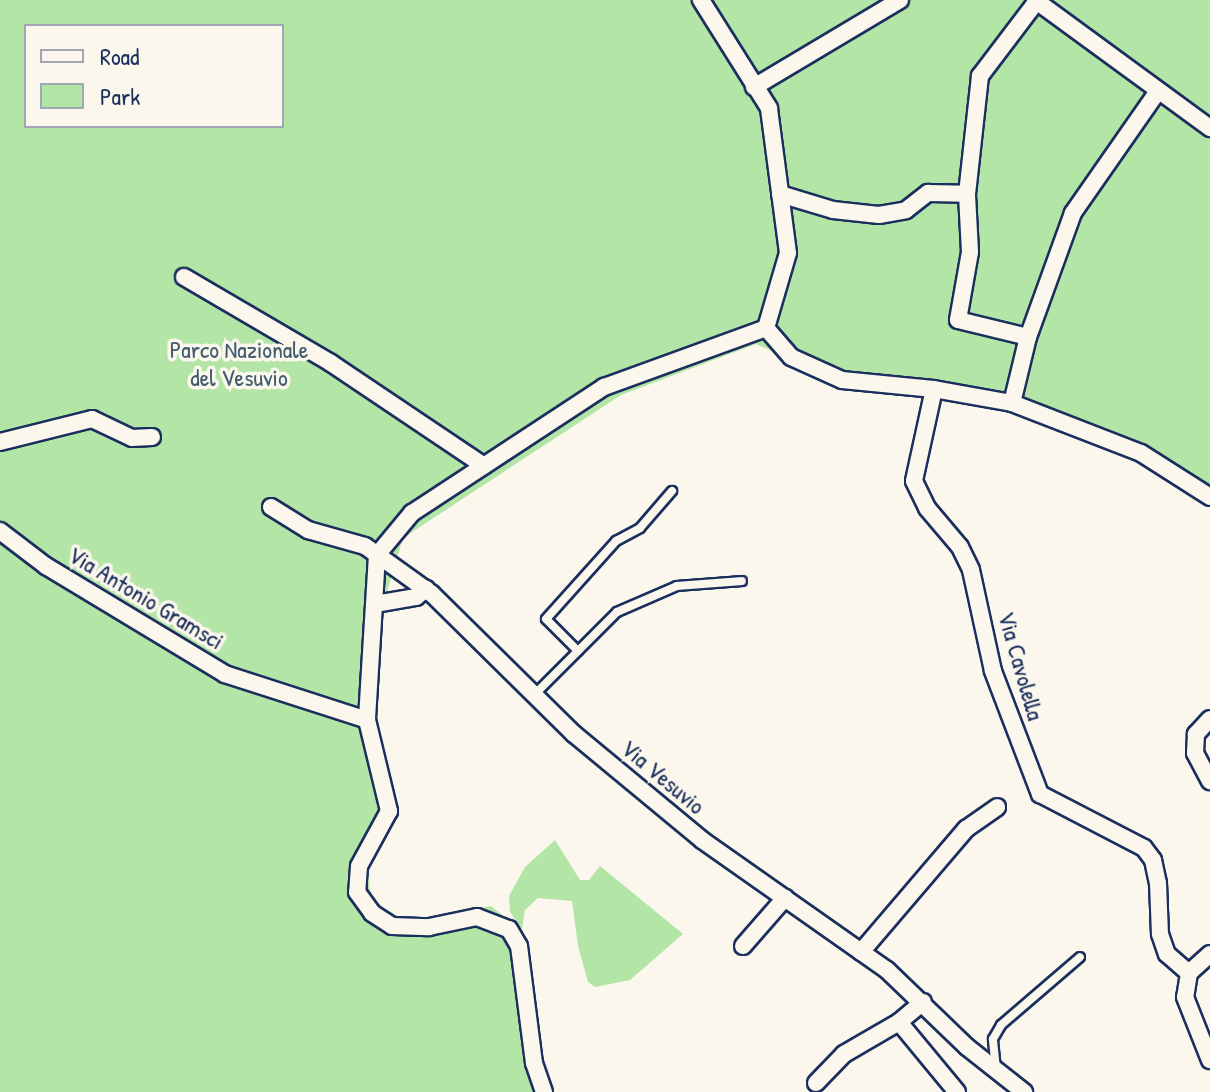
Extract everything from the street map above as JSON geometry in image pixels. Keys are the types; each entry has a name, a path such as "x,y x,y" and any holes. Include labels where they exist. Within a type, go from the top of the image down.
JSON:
{"street":[{"path":"701,0 769,108 788,253 766,328"},
{"path":"754,87 900,0"},
{"path":"1028,337 958,320 970,252 967,194 980,76 1036,0 1210,128"},
{"path":"1012,403 1028,337 1073,213 1158,91"},
{"path":"780,194 833,210 879,215 906,210 928,193 967,194"},
{"path":"184,277 331,363 484,466"},
{"path":"766,328 791,357 842,380 934,389 1012,403 1141,453 1210,497"},
{"path":"544,1092 534,1063 519,946 509,929 477,917 429,927 392,926 372,913 357,892 359,866 389,811 367,720 377,555 412,513 604,387 766,328"},
{"name":"Via Cavolella","path":"934,389 914,481 927,508 971,570 993,671 1033,780 1040,794 1144,848 1153,860 1158,883 1160,934 1167,954 1189,973"},
{"path":"0,442 92,419 132,438 152,437"},
{"name":"Via Vesuvio","path":"271,507 308,530 349,539 426,589 534,695 702,840 861,952 923,1002 1024,1092"},
{"name":"Via Antonio Gramsci","path":"0,531 46,566 225,674 367,720"},
{"path":"375,604 416,597 426,589"},
{"path":"1210,719 1196,734 1195,753 1210,781"},
{"path":"861,952 966,829 997,807"},
{"path":"743,946 785,898"},
{"path":"1210,954 1189,973 1185,997 1210,1060"},
{"path":"816,1083 844,1054 899,1022 923,1002"},
{"path":"899,1022 957,1092"}],"lane":[{"path":"578,651 546,619 616,541 640,528 672,491"},
{"path":"534,695 598,626 643,598 711,580 742,581"},
{"path":"996,1070 993,1039 1001,1025 1080,957"}],"green space":[{"name":"Parco Nazionale del Vesuvio","path":"0,0 1210,0 1210,504 1138,457 1026,413 848,384 756,344 621,395 403,538 380,616 373,714 395,790 392,823 367,867 371,897 391,917 426,919 491,906 516,926 528,946 538,1044 554,1092 0,1092"},
{"path":"555,840 580,880 589,880 600,866 683,934 630,980 595,987 588,982 578,946 572,901 538,898 525,910 522,929 510,912 509,896 525,867"}]}
